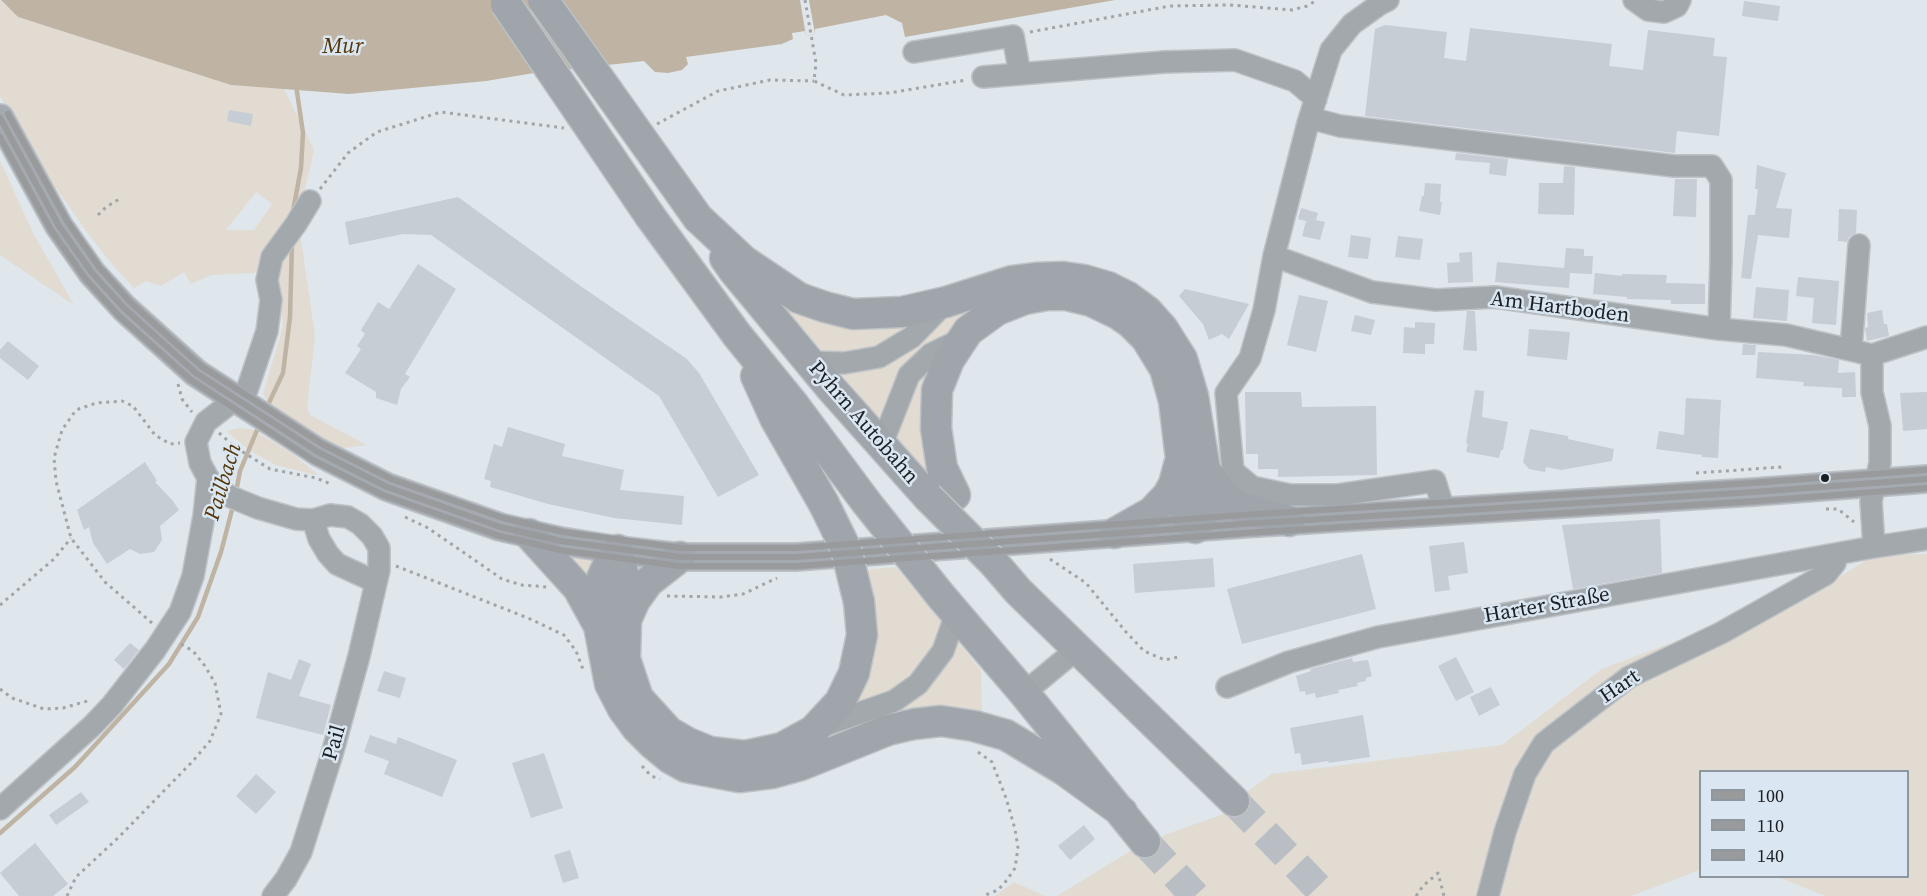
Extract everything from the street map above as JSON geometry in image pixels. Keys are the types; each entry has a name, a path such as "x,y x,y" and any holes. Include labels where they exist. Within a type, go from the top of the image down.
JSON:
{"highway":[{"name":"Pyhrn Autobahn","path":"504,0 650,216 737,335 794,405 866,502 948,605 1024,693 1145,842"},
{"name":"Pyhrn Autobahn","path":"543,0 734,271 809,362 882,444 942,496"},
{"path":"698,218 744,261 799,298 853,314 902,312 946,302 1012,281 1063,277 1108,287 1128,297 1147,311 1163,328 1182,359 1193,396 1193,464 1152,512 1115,533"},
{"path":"1195,528 1205,511 1165,369 1146,338 1131,323 1092,300 1066,295 1047,295 1025,299 997,310 968,331 949,360 937,390 936,428 942,468 942,496 1017,591 1234,801"},
{"path":"529,534 613,623 638,698 669,732 710,752 745,756 782,748 814,729 840,702 854,673 862,635 859,602 846,549 776,417 737,335"},
{"path":"1193,464 1226,498 1240,507 1289,521"},
{"path":"618,550 623,573 613,623 610,684 623,709 653,744 686,767 739,777 772,773 801,765 888,730 941,721 974,726 1006,735 1064,770 1122,812"},
{"path":"613,623 648,582 680,556"}],"main road":[{"path":"0,118 59,226 92,273 124,309 196,373 318,452 387,487 480,520 561,541 618,550 680,556 796,557 1444,510 1754,492 1927,479"}],"street":[{"path":"1388,0 1352,24 1331,50 1274,256 1264,310 1250,358 1226,393 1233,471 1252,487 1290,495 1338,495 1435,481 1444,510"},
{"path":"1634,0 1648,10 1664,12 1677,6 1680,0"},
{"path":"914,52 1013,36 1020,74"},
{"path":"984,77 1164,62 1235,60 1295,81 1313,109 1340,126 1674,166 1712,166 1721,180 1719,329"},
{"path":"310,201 272,257 267,280 271,300 267,331 247,390 254,411 206,422 196,442 200,463 213,483 231,497 296,519 313,520 330,515 348,518 360,524 372,536 379,548"},
{"path":"1851,349 1859,245"},
{"name":"Am Hartboden","path":"1274,256 1372,292 1436,300 1495,297 1719,329 1786,335 1872,355"},
{"path":"809,362 844,363 879,357 912,336 946,302"},
{"path":"882,444 909,375 931,354 963,338"},
{"path":"1874,547 1871,501 1880,463 1880,426 1872,392 1872,355 1927,338"},
{"path":"0,809 84,734 112,705 180,612 193,576 204,516 213,483"},
{"path":"313,520 319,539 337,564 376,582"},
{"name":"Harter Straße","path":"1227,687 1289,662 1378,637 1927,539"},
{"name":"Pail","path":"273,896 286,879 301,852 335,743 359,656 379,570 379,548"},
{"name":"Hart","path":"1488,896 1505,832 1525,774 1544,743 1629,677 1721,633 1826,574 1835,563 1837,554"},
{"path":"814,729 894,701 918,684 943,651 948,605"},
{"path":"1024,693 1077,650"}],"path":[{"path":"805,0 816,63 814,81 844,95 889,93 984,77"},
{"path":"1013,36 1040,29 1170,6 1230,5 1292,10 1307,6 1317,0"},
{"path":"310,201 348,153 377,132 402,124"},
{"path":"98,215 121,198"},
{"path":"165,634 105,582 71,538 56,481 54,458 62,430 76,410 96,403 122,400 133,406 155,435 170,444 196,442"},
{"path":"219,432 238,449 270,469 316,478 334,485"},
{"path":"399,514 428,528 502,579 522,585 550,588"},
{"path":"0,605 54,559 71,538"},
{"path":"379,548 394,565 528,618 564,635 576,651 586,679"},
{"path":"1045,556 1086,583 1144,651 1165,660 1179,657"},
{"path":"661,596 721,597 743,594 769,582"},
{"path":"67,896 76,877 119,837 210,741 221,714 215,683 193,651"},
{"path":"0,689 12,698 44,709 63,708 102,699 112,705"},
{"path":"971,749 980,752 992,762 1006,798 1018,848 1015,868 1007,880 999,890 982,896"},
{"path":"637,758 651,776 662,780"},
{"path":"1416,896 1423,885 1438,873 1444,896"}],"shaded area":[{"path":"0,0 18,17 231,85 284,89 314,150 298,219 315,336 307,407 310,415 367,445 337,449 274,409 263,394 283,327 277,268 252,273 211,275 191,284 184,272 161,286 146,281 134,288 92,239 46,174 0,96","holes":["256,192 272,204 254,230 226,230"]},
{"path":"0,161 33,233 74,305 0,255"},
{"path":"1059,283 1092,288 1125,302 1146,320 1170,354 1178,372 1188,411 1198,505 1193,509 1181,397 1170,360 1158,341 1145,327 1129,311 1114,302 1075,289 1044,288 998,300 965,324 951,341 935,370 930,390 929,439 938,475 946,493 940,490 783,305 788,301 821,316 867,324 914,318 1024,286"},
{"path":"240,428 251,429 258,433 293,454 317,474 276,465 252,452 226,431"},
{"path":"1927,554 1927,896 1825,896 1780,878 1909,878 1909,770 1699,770 1699,870 1631,896 1057,896 1145,842 1229,812 1234,801 1272,774 1502,745 1602,669 1830,583 1873,556"},
{"path":"567,556 597,563 594,594"},
{"path":"896,567 981,670 982,719 817,749 711,764 687,750 828,732 864,570"},
{"path":"1014,882 1045,896 995,896"}],"water":[{"name":"Mur","path":"1,0 1115,0 905,37 902,23 886,15 815,29 815,34 806,36 805,31 792,33 793,39 782,44 686,57 688,64 682,70 668,73 655,72 644,61 534,73 486,81 349,94 231,85 18,17"}],"pier":[{"path":"800,0 809,0 815,34 806,36"}],"building":[{"path":"1744,1 1780,6 1778,21 1742,16"},
{"path":"1385,25 1447,32 1444,58 1466,61 1470,28 1612,44 1609,66 1643,70 1648,30 1715,38 1713,56 1727,57 1719,136 1677,131 1675,153 1365,116 1375,29"},
{"path":"229,110 253,114 251,126 227,121"},
{"path":"1456,153 1508,159 1506,176 1489,174 1490,163 1455,160"},
{"path":"1757,165 1786,173 1776,208 1792,209 1789,238 1758,235 1751,279 1741,278 1748,215 1755,215 1758,189 1755,189"},
{"path":"1564,166 1575,167 1574,215 1538,214 1539,183 1563,183"},
{"path":"1675,179 1697,179 1696,217 1673,216"},
{"path":"1425,183 1441,184 1440,215 1419,211"},
{"path":"458,197 579,285 687,359 699,373 759,475 718,497 659,396 431,235 403,234 349,245 345,222"},
{"path":"1301,208 1318,213 1316,220 1325,222 1320,240 1302,236 1306,221 1298,219"},
{"path":"1839,209 1857,210 1856,233 1849,237 1847,242 1838,241"},
{"path":"1351,235 1371,238 1368,259 1348,257"},
{"path":"1398,236 1423,239 1420,260 1395,257"},
{"path":"1566,248 1584,249 1584,256 1593,256 1592,274 1570,273 1569,288 1495,282 1497,262 1564,268"},
{"path":"1472,252 1473,282 1448,283 1447,263 1460,262 1459,253"},
{"path":"418,264 456,289 405,374 410,377 401,389 397,405 376,398 376,392 345,373 361,349 357,346 365,334 361,330 378,302 389,309"},
{"path":"1595,273 1622,276 1622,274 1667,275 1666,283 1705,284 1705,304 1671,304 1671,300 1627,299 1627,297 1593,294"},
{"path":"1798,277 1839,281 1836,325 1812,323 1814,298 1796,296"},
{"path":"1756,287 1789,290 1787,321 1753,318"},
{"path":"1185,289 1249,304 1229,339 1222,334 1209,340 1203,324 1179,296"},
{"path":"1299,295 1328,301 1316,352 1287,345"},
{"path":"1882,310 1889,336 1867,341 1865,328 1868,327 1867,313"},
{"path":"1467,311 1475,311 1477,351 1463,350"},
{"path":"1355,315 1375,320 1371,335 1351,331"},
{"path":"1415,322 1435,323 1434,344 1425,344 1425,354 1403,353 1404,327 1415,328"},
{"path":"1529,329 1570,332 1567,360 1527,356"},
{"path":"8,341 39,366 28,380 0,358 0,350"},
{"path":"1743,344 1756,345 1755,355 1742,355"},
{"path":"1758,352 1814,355 1839,360 1838,373 1855,372 1856,397 1842,397 1842,388 1803,386 1804,382 1756,378"},
{"path":"1475,390 1484,391 1482,417 1508,422 1503,450 1499,458 1466,452"},
{"path":"1245,392 1301,392 1302,407 1376,406 1377,475 1278,477 1278,469 1258,469 1258,454 1246,454"},
{"path":"1927,392 1927,429 1903,431 1900,393"},
{"path":"1686,398 1721,400 1718,458 1656,449 1659,431 1684,435"},
{"path":"508,427 565,444 562,456 624,470 620,490 684,496 682,525 614,518 548,504 490,487 491,481 484,479 494,444 502,447"},
{"path":"1530,429 1568,436 1568,439 1614,449 1612,461 1561,470 1546,467 1545,472 1529,469 1523,462"},
{"path":"145,462 157,481 155,482 179,510 160,526 162,540 154,552 140,554 130,549 107,564 93,543 89,527 84,530 77,510"},
{"path":"1660,519 1662,573 1573,589 1562,525"},
{"path":"1464,542 1468,573 1448,576 1450,590 1435,592 1429,546"},
{"path":"1362,554 1376,609 1242,644 1227,589"},
{"path":"1213,558 1215,587 1135,593 1133,564"},
{"path":"130,643 139,650 124,669 114,660"},
{"path":"1456,657 1474,692 1456,701 1438,666"},
{"path":"1352,658 1353,662 1368,660 1372,676 1366,678 1366,681 1357,683 1358,686 1338,690 1339,693 1316,698 1315,693 1306,695 1305,691 1300,692 1296,676 1311,671 1310,669"},
{"path":"299,659 311,664 299,696 331,705 323,735 256,718 268,672 291,680"},
{"path":"384,671 406,678 400,698 377,691"},
{"path":"1491,687 1500,705 1479,716 1470,697"},
{"path":"1363,715 1370,757 1302,765 1300,753 1295,754 1290,728"},
{"path":"370,735 396,744 398,737 457,760 442,797 384,774 389,761 364,752"},
{"path":"544,753 563,808 531,818 512,763"},
{"path":"256,774 276,792 256,814 236,796"},
{"path":"81,792 89,802 56,825 49,815"},
{"path":"1084,825 1095,839 1070,860 1058,846"},
{"path":"35,843 68,884 53,896 19,896 0,873"},
{"path":"570,850 579,878 563,883 554,855"}],"waterway":[{"name":"Pailbach","path":"293,211 301,168 303,133 296,85"},
{"name":"Pailbach","path":"267,407 283,373 290,317 292,243"},
{"name":"Pailbach","path":"236,492 240,471 260,423"},
{"name":"Pailbach","path":"0,833 75,767 169,664 198,617 221,552 233,506"}],"tunnel":[{"path":"1234,801 1326,896"},
{"path":"1145,842 1195,896"}],"transit line":[{"name":"140","path":"8,114 67,221 99,267 130,302 201,366 322,444 391,479 503,518 563,532 681,548 796,548 1242,515 1926,470"},
{"name":"100","path":"0,118 59,226 92,273 124,308 196,373 318,452 387,487 500,527 561,541 680,557 796,557 1243,524 1927,479"},
{"name":"110","path":"0,137 51,230 85,278 118,315 191,380 313,460 383,495 497,535 560,550 679,566 797,566 1244,533 1927,488"}]}
